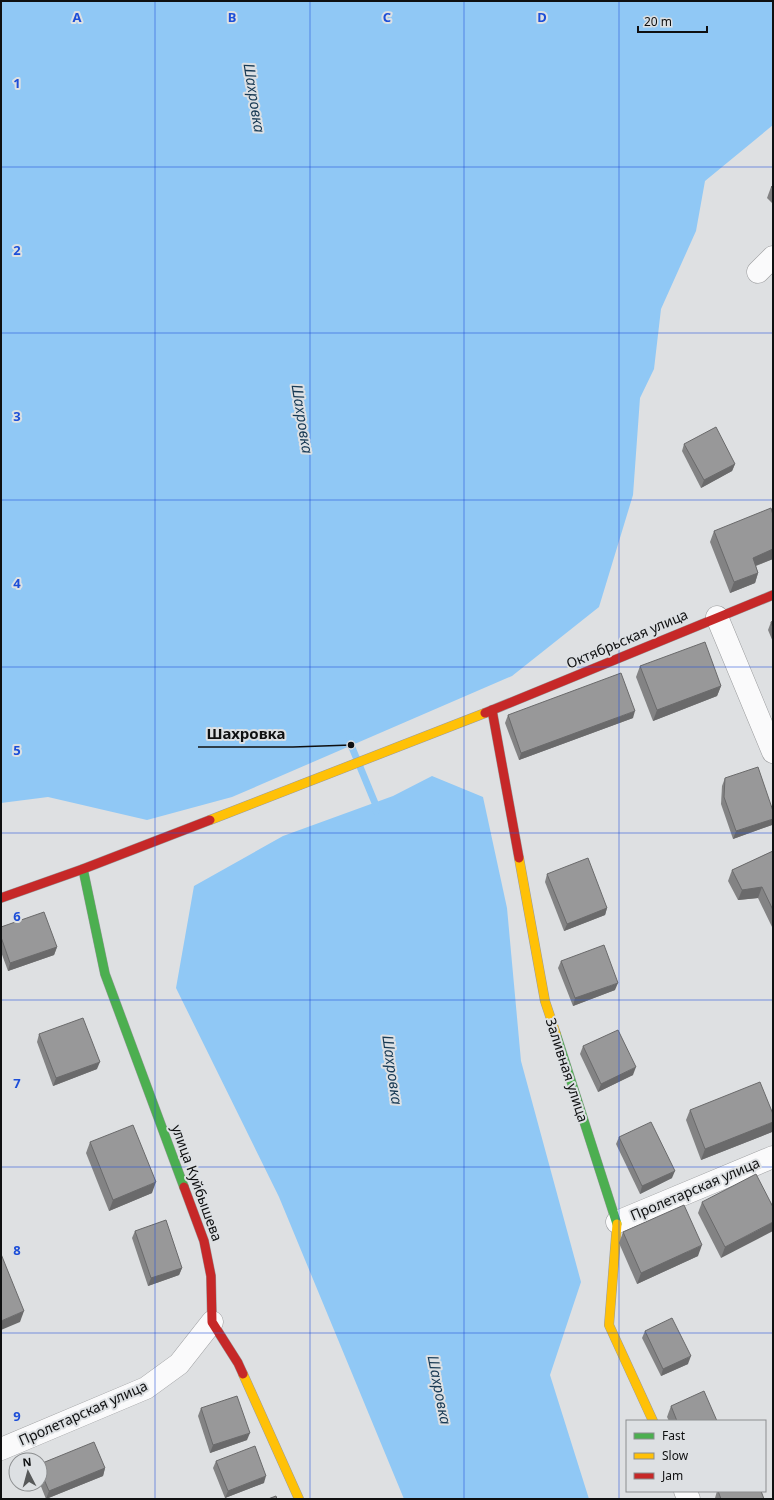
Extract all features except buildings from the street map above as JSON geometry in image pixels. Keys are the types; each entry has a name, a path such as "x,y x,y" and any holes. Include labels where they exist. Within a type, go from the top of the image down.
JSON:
{"street":[{"name":"Октябрьская улица","path":"83,869 492,710 773,595"},
{"path":"717,617 773,752"},
{"name":"Заливная улица","path":"492,710 545,1001 616,1222 609,1325 653,1420"},
{"path":"1,898 83,869"},
{"name":"улица Куйбышева","path":"83,869 105,974 204,1240 211,1276 212,1322"},
{"name":"Пролетарская улица","path":"616,1222 773,1157"},
{"path":"212,1322 238,1363 299,1499"},
{"name":"Пролетарская улица","path":"1,1449 146,1388 179,1364 212,1322"}],"water":[{"path":"1,1 773,1 773,125 705,181 696,231 661,309 654,369 640,398 633,495 599,607 512,676 232,797 147,820 48,797 1,803"},
{"path":"432,776 483,797 507,908 521,1061 581,1282 550,1375 589,1499 404,1499 279,1197 176,988 194,886 283,836 393,796"}],"waterway":[{"name":"Шахровка","path":"350,736 351,745 375,803 376,811"}],"traffic: fast":[{"path":"83,869 105,974 184,1187"},
{"path":"556,1034 617,1224"}],"traffic: slow":[{"path":"210,820 485,713"},
{"path":"519,858 545,1001 556,1034"},
{"path":"617,1224 609,1325 653,1420"},
{"path":"243,1374 299,1499"}],"traffic: jam":[{"path":"485,713 773,595"},
{"path":"492,710 519,858"},
{"path":"1,898 83,869 210,820"},
{"path":"184,1187 204,1241 211,1276 212,1322 238,1363 243,1374"}],"place":[{"name":"Шахровка","path":"351,745"}]}
